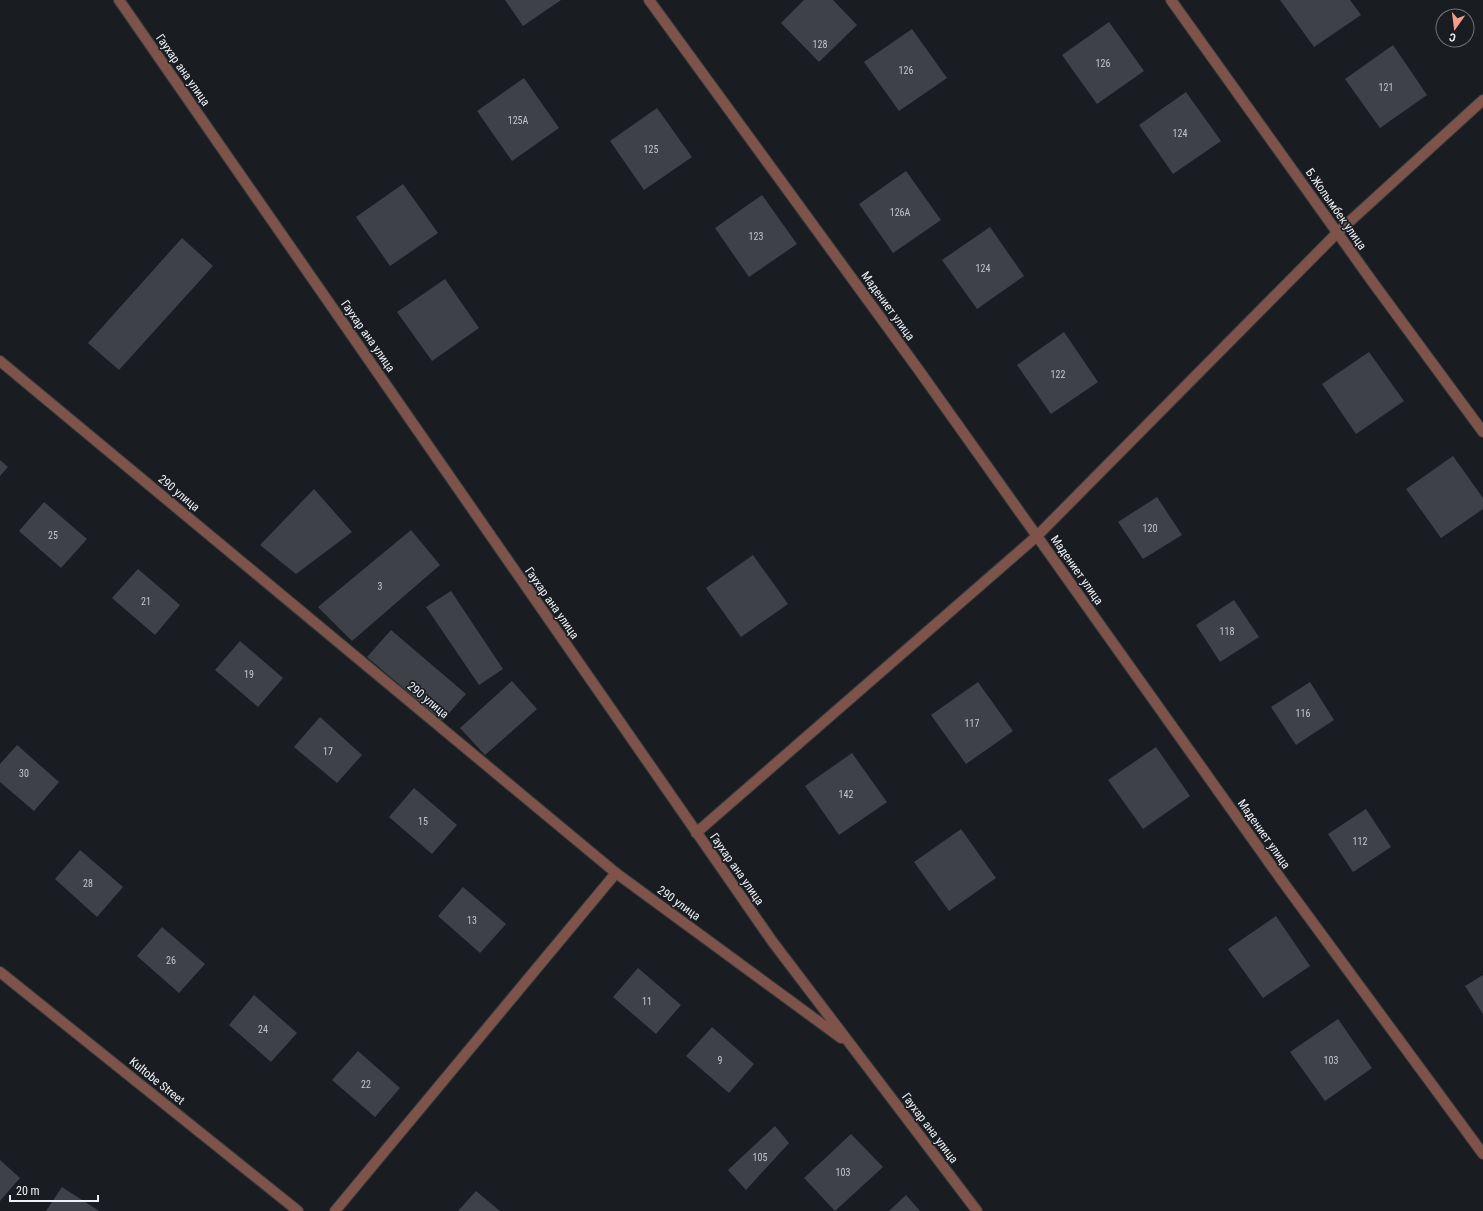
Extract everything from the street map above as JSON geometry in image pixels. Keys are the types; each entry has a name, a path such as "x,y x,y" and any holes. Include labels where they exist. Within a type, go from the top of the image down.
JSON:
{"street":[{"name":"Гаухар ана улица","path":"119,0 772,941 977,1211"},
{"name":"Мадениет улица","path":"649,0 913,362 1283,882 1483,1154"},
{"name":"Б.Жолымбек улица","path":"1171,0 1337,233 1483,432"},
{"path":"696,833 1036,536 1337,233 1483,100"},
{"name":"290 улица","path":"0,361 616,873 850,1045"},
{"path":"335,1211 616,873"},
{"name":"Kultobe Street","path":"0,972 298,1211"}],"building":[{"path":"505,0 561,0 523,26"},
{"path":"804,0 833,0 857,25 819,62 781,23"},
{"path":"1280,0 1350,0 1361,15 1314,47"},
{"path":"1109,22 1144,71 1097,104 1062,55"},
{"path":"912,29 947,78 899,111 864,62"},
{"path":"1393,45 1427,95 1380,128 1345,79"},
{"path":"524,78 559,128 512,161 477,111"},
{"path":"1186,92 1221,141 1173,174 1139,125"},
{"path":"657,108 692,157 644,190 610,141"},
{"path":"906,171 941,220 893,253 859,204"},
{"path":"403,184 438,233 390,266 356,217"},
{"path":"762,195 797,244 749,277 715,228"},
{"path":"990,227 1024,276 977,309 942,260"},
{"path":"182,238 213,266 119,370 88,343"},
{"path":"445,279 479,328 432,361 397,312"},
{"path":"1064,332 1098,382 1051,414 1017,365"},
{"path":"1369,352 1404,401 1356,434 1322,384"},
{"path":"1453,456 1483,498 1483,509 1441,538 1406,489"},
{"path":"0,460 8,467 0,476"},
{"path":"314,489 352,532 296,574 260,545"},
{"path":"1157,497 1182,535 1143,559 1118,522"},
{"path":"44,502 87,539 61,568 19,531"},
{"path":"411,530 440,565 352,641 318,607"},
{"path":"753,555 788,604 741,637 706,588"},
{"path":"138,569 180,605 155,635 112,598"},
{"path":"451,591 503,669 479,685 426,607"},
{"path":"1234,600 1259,637 1220,662 1196,625"},
{"path":"391,630 466,694 442,721 367,657"},
{"path":"240,641 283,678 258,707 215,670"},
{"path":"512,681 537,709 485,755 460,728"},
{"path":"978,682 1013,731 966,764 931,715"},
{"path":"1310,682 1334,720 1296,745 1271,707"},
{"path":"320,717 362,755 337,783 294,747"},
{"path":"17,745 59,782 34,811 0,782 0,764"},
{"path":"1156,747 1190,796 1143,829 1108,780"},
{"path":"852,753 887,802 839,835 805,786"},
{"path":"414,788 457,825 432,854 389,817"},
{"path":"1366,809 1391,847 1353,872 1328,834"},
{"path":"961,829 996,878 949,911 914,862"},
{"path":"80,850 123,887 97,917 55,879"},
{"path":"463,887 506,924 480,953 438,916"},
{"path":"1276,916 1310,966 1263,998 1228,949"},
{"path":"162,927 205,964 179,993 137,956"},
{"path":"638,968 681,1005 656,1034 613,997"},
{"path":"1483,975 1483,1014 1465,986"},
{"path":"254,995 297,1033 271,1062 229,1025"},
{"path":"1338,1019 1372,1068 1325,1101 1290,1052"},
{"path":"712,1027 754,1064 729,1093 686,1056"},
{"path":"358,1051 400,1088 375,1117 332,1080"},
{"path":"775,1126 789,1143 746,1190 728,1170"},
{"path":"851,1134 883,1167 835,1211 804,1178"},
{"path":"0,1160 20,1178 0,1201"},
{"path":"62,1187 99,1211 46,1211"},
{"path":"476,1191 500,1211 458,1211"},
{"path":"906,1195 920,1211 889,1211"}]}
